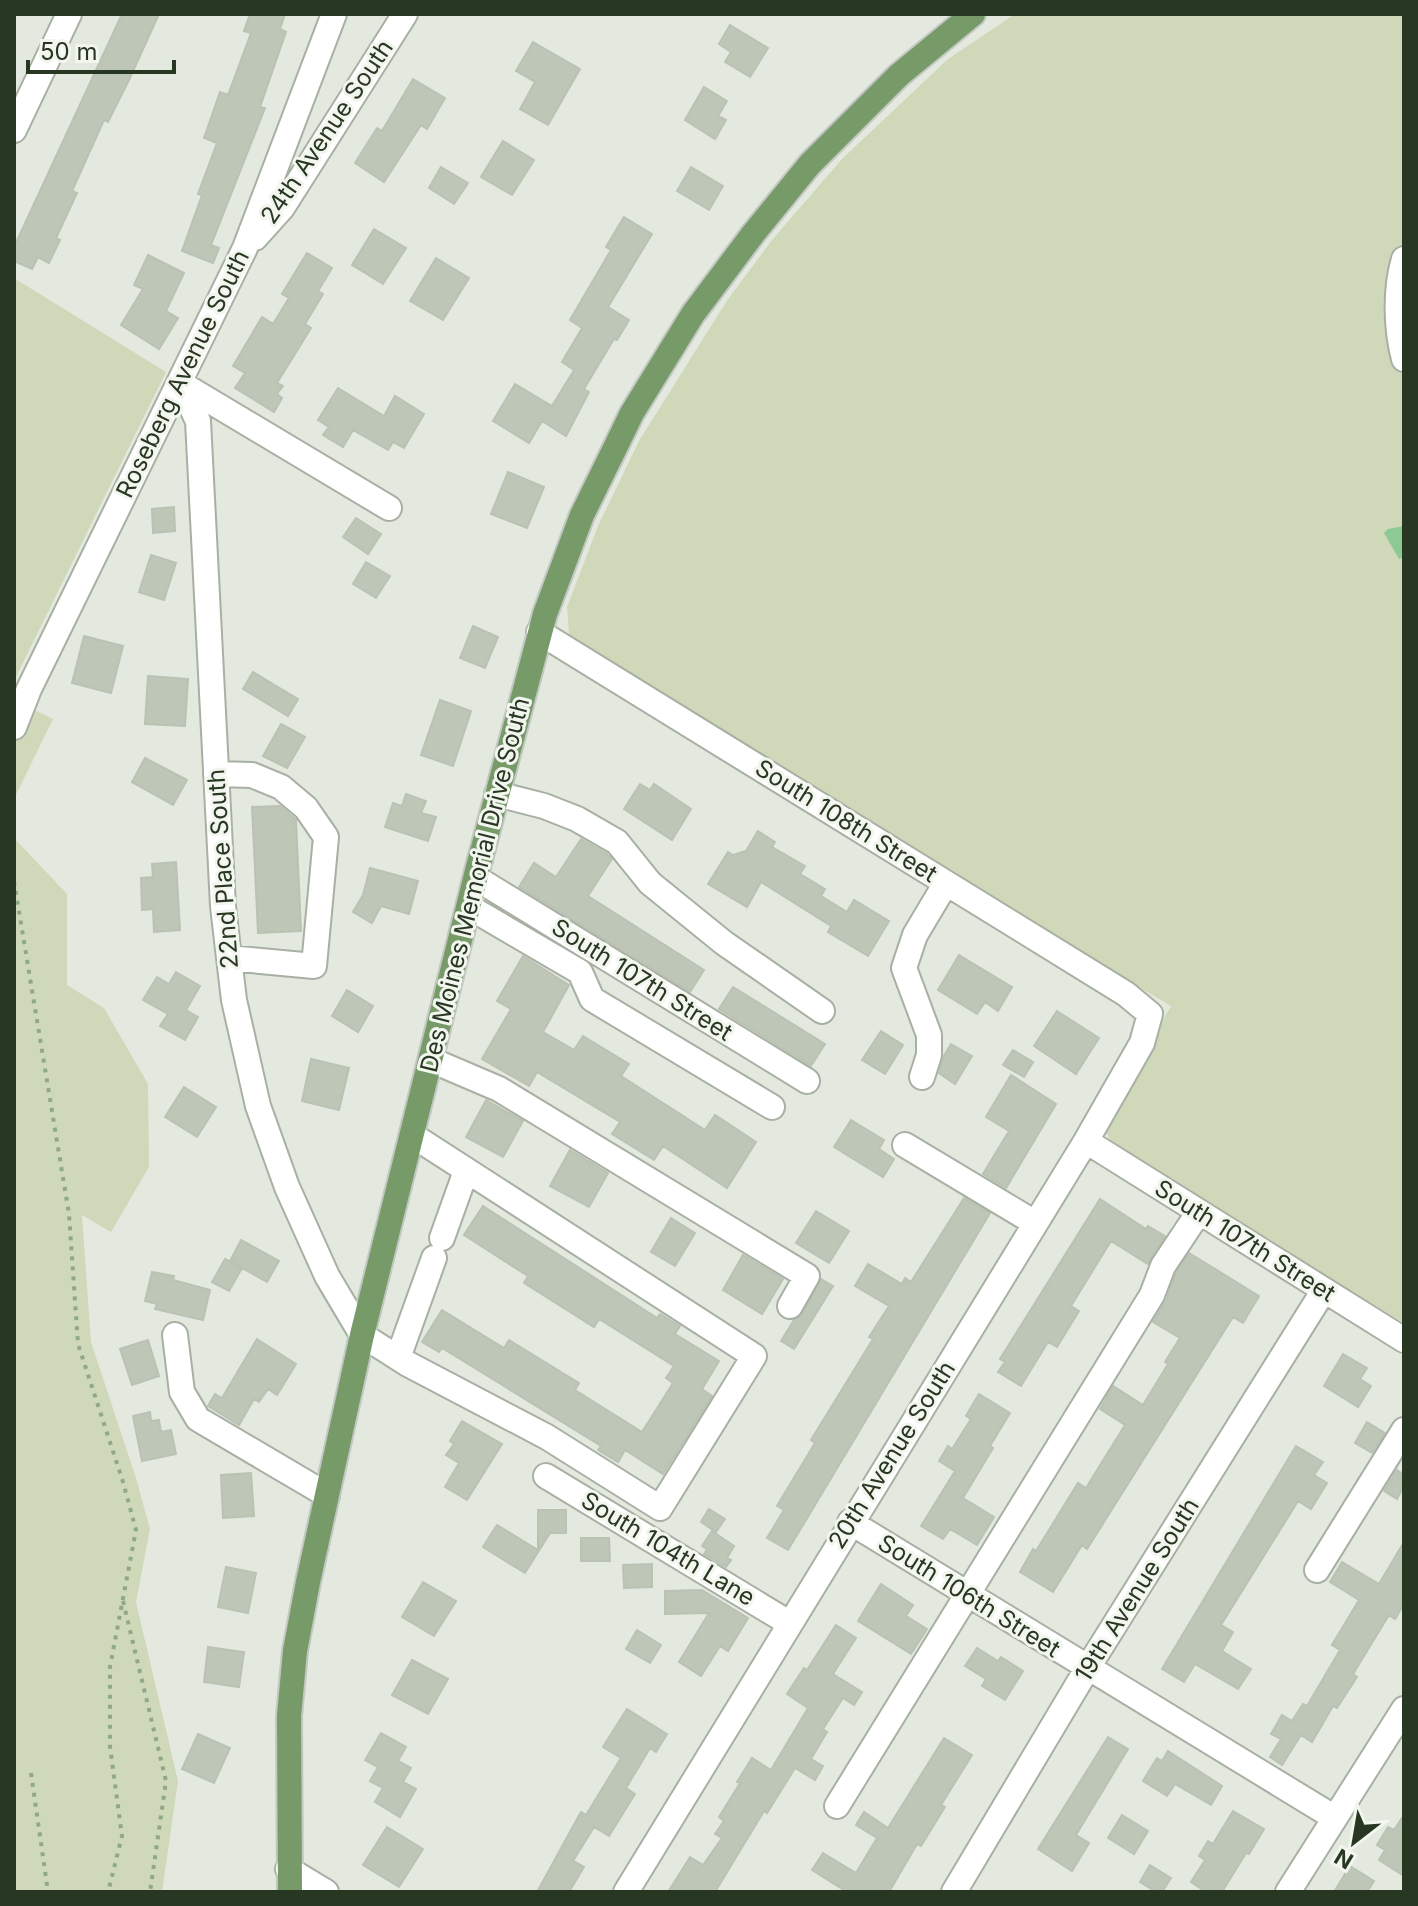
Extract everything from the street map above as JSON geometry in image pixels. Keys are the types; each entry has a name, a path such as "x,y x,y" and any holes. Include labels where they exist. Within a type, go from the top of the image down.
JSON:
{"main road":[{"name":"Des Moines Memorial Drive South","path":"289,1880 289,1716 295,1651 362,1335 539,632 582,515 632,413 693,314 810,164 899,75 973,14"}],"street":[{"path":"14,130 69,14"},
{"name":"Roseberg Avenue South","path":"14,727 29,689 245,248 334,14"},
{"name":"24th Avenue South","path":"245,248 282,208 405,14"},
{"path":"1404,259 1400,274 1399,340 1404,359"},
{"path":"180,383 389,508"},
{"name":"22nd Place South","path":"180,383 198,421 223,906 234,1000 258,1106 287,1187 327,1276 362,1335"},
{"name":"South 108th Street","path":"539,632 1126,994 1150,1014"},
{"path":"216,774 252,775 281,787 306,808 326,837 314,966 229,958"},
{"path":"497,794 544,806 577,819 617,842 650,883 724,943 822,1011"},
{"name":"South 107th Street","path":"476,878 807,1081"},
{"path":"922,1077 929,1055 929,1035 904,968 915,935 946,883"},
{"path":"469,907 580,972 592,999 772,1107"},
{"name":"20th Avenue South","path":"626,1892 1086,1141 1142,1043 1150,1014"},
{"path":"431,1060 499,1089 742,1233 807,1276 790,1306"},
{"path":"362,1335 398,1358 547,1437 660,1508 754,1356 412,1135"},
{"name":"South 107th Street","path":"1086,1141 1404,1340"},
{"path":"905,1145 1035,1223"},
{"path":"398,1358 466,1171"},
{"path":"837,1806 1152,1295 1163,1266 1199,1212"},
{"name":"19th Avenue South","path":"954,1892 1087,1669 1324,1290"},
{"path":"175,1335 182,1392 198,1419 327,1495"},
{"path":"1317,1570 1404,1430"},
{"name":"South 104th Lane","path":"546,1476 789,1623"},
{"name":"South 106th Street","path":"850,1522 1335,1818"},
{"path":"1288,1892 1404,1709"},
{"path":"289,1880 326,1892"}],"path":[{"path":"14,881 69,1214 78,1344 136,1530 110,1667 110,1747 122,1836 108,1892"},
{"path":"123,1599 166,1781 150,1892"},
{"path":"31,1773 48,1892"}],"shaded area":[{"path":"1015,14 1404,14 1404,1323 1112,1146 1103,1123 1171,1006 591,660 569,634 567,607 598,526 639,441 726,302 772,240 842,159 948,59"},
{"path":"14,278 166,372 14,681"},
{"path":"1404,526 1404,557 1399,559 1384,533 1388,529"},
{"path":"14,700 53,719 14,799"},
{"path":"14,838 67,894 67,985 104,1008 148,1084 149,1167 111,1232 82,1215 91,1342 150,1529 136,1602 178,1781 162,1892 14,1892"}],"building":[{"path":"122,14 159,14 108,122 104,120 72,191 77,193 56,238 60,240 49,263 38,257 32,269 14,261 14,247"},
{"path":"250,14 285,14 280,29 286,32 260,107 265,108 211,245 219,248 213,263 182,251 217,143 204,138 220,92 228,95 251,33 244,31"},
{"path":"730,25 768,48 750,77 725,62 731,52 719,44"},
{"path":"533,42 580,69 548,125 520,109 535,82 516,71"},
{"path":"413,79 445,98 427,129 421,125 384,182 355,163 377,128 382,131"},
{"path":"704,87 727,101 718,116 726,120 715,139 685,120"},
{"path":"503,141 534,160 512,195 481,177"},
{"path":"441,167 468,183 454,204 429,188"},
{"path":"691,167 723,186 709,210 677,191"},
{"path":"624,217 652,234 608,307 629,320 584,389 589,392 566,436 542,421 529,443 493,421 515,384 552,406 574,370 562,362 582,328 570,320 611,250 606,247"},
{"path":"374,229 406,248 383,284 352,265"},
{"path":"307,253 332,268 318,291 323,294 305,324 311,328 277,383 283,386 277,394 282,398 274,412 235,388 245,373 233,366 262,317 273,324 289,298 282,294"},
{"path":"148,255 184,273 166,311 178,318 159,349 121,325 143,289 134,285"},
{"path":"436,258 469,278 443,320 410,301"},
{"path":"338,388 384,416 395,396 424,414 404,448 393,442 388,450 353,430 343,447 323,435 329,427 318,420"},
{"path":"508,472 544,487 527,528 491,514"},
{"path":"174,507 175,531 153,533 152,509"},
{"path":"356,518 381,534 368,554 343,537"},
{"path":"151,555 176,563 164,600 139,592"},
{"path":"366,562 390,576 376,598 353,584"},
{"path":"473,626 498,637 485,668 460,658"},
{"path":"84,636 123,646 111,693 72,683"},
{"path":"253,672 298,699 288,716 243,689"},
{"path":"148,676 188,679 185,726 145,724"},
{"path":"440,700 471,711 453,766 421,755"},
{"path":"281,724 305,737 287,768 263,756"},
{"path":"145,758 187,780 173,805 132,782"},
{"path":"640,784 650,790 654,784 691,809 672,840 624,809"},
{"path":"406,794 426,801 421,813 436,817 428,841 385,827 393,803 402,806"},
{"path":"280,806 296,820 301,931 258,933 252,807"},
{"path":"758,831 775,842 772,847 805,866 800,874 825,889 821,896 847,912 854,900 889,921 868,956 828,932 831,926 761,882 747,907 708,884 728,852 733,855 746,851"},
{"path":"581,839 612,859 588,896 704,970 690,992 519,887 534,863 556,877"},
{"path":"176,862 180,930 154,932 153,909 142,910 141,878 153,877 152,864"},
{"path":"370,868 418,881 409,914 381,906 372,923 353,912 363,895"},
{"path":"959,955 1012,987 998,1011 985,1002 977,1014 938,990"},
{"path":"523,956 569,985 543,1032 574,1050 583,1036 629,1064 621,1076 705,1130 715,1115 756,1142 727,1188 663,1146 654,1160 612,1134 620,1122 537,1072 529,1086 482,1059 511,1009 497,1001"},
{"path":"176,972 200,986 186,1010 198,1017 185,1040 160,1026 168,1014 143,1000 157,977 169,984"},
{"path":"733,987 825,1044 811,1066 719,1009"},
{"path":"347,990 373,1006 358,1032 332,1016"},
{"path":"1057,1011 1099,1038 1076,1074 1034,1046"},
{"path":"881,1031 903,1045 885,1074 862,1060"},
{"path":"951,1044 972,1056 955,1084 939,1073"},
{"path":"1013,1050 1033,1062 1024,1077 1003,1065"},
{"path":"311,1059 349,1068 339,1110 302,1101"},
{"path":"1011,1075 1056,1104 1006,1188 983,1174 1009,1131 986,1117"},
{"path":"184,1087 216,1107 197,1137 165,1117"},
{"path":"486,1100 523,1121 503,1157 466,1137"},
{"path":"851,1120 884,1140 879,1149 894,1159 883,1177 834,1147"},
{"path":"570,1150 608,1173 589,1207 550,1186"},
{"path":"964,1198 990,1213 788,1550 767,1538 784,1510 777,1506 815,1443 811,1440 873,1339 869,1337 889,1306 855,1286 868,1264 902,1284 905,1278 911,1282"},
{"path":"1100,1199 1146,1229 1148,1226 1165,1236 1148,1264 1111,1241 1071,1306 1079,1311 1057,1347 1048,1342 1021,1386 998,1372 1005,1362 1000,1359"},
{"path":"483,1206 657,1318 660,1314 680,1326 675,1334 719,1361 702,1389 712,1396 663,1474 625,1450 618,1462 598,1450 601,1446 442,1348 439,1352 422,1342 442,1310 504,1348 509,1340 579,1383 575,1390 642,1432 673,1383 666,1378 674,1366 599,1319 594,1327 524,1283 528,1276 464,1235"},
{"path":"816,1211 849,1231 829,1263 796,1243"},
{"path":"671,1218 695,1233 675,1266 651,1252"},
{"path":"241,1240 279,1261 267,1282 230,1261"},
{"path":"1189,1253 1259,1296 1243,1323 1233,1317 1087,1549 1082,1545 1053,1592 1020,1572 1078,1483 1086,1488 1125,1425 1100,1409 1113,1386 1143,1405 1168,1364 1165,1362 1180,1338 1153,1322"},
{"path":"743,1255 783,1279 762,1314 723,1290"},
{"path":"225,1259 242,1268 229,1291 212,1282"},
{"path":"152,1272 174,1276 173,1280 210,1290 203,1320 155,1309 157,1304 145,1301"},
{"path":"821,1279 833,1286 794,1349 781,1341 794,1320 803,1313"},
{"path":"257,1339 296,1364 277,1395 268,1389 259,1402 254,1399 239,1425 208,1406 215,1394 222,1398"},
{"path":"148,1340 159,1376 132,1385 120,1349"},
{"path":"1343,1354 1367,1368 1360,1379 1371,1386 1358,1407 1324,1386"},
{"path":"979,1394 1010,1413 963,1498 994,1517 977,1545 950,1529 943,1539 921,1526 955,1471 939,1461 948,1446 952,1449 971,1419 966,1416"},
{"path":"150,1412 151,1421 159,1420 161,1432 171,1430 176,1454 142,1461 133,1416"},
{"path":"462,1421 502,1444 467,1500 445,1487 459,1463 446,1455 454,1444 450,1441"},
{"path":"1367,1422 1385,1433 1372,1453 1355,1443"},
{"path":"1296,1446 1323,1462 1314,1475 1327,1483 1311,1509 1298,1501 1221,1625 1233,1632 1222,1651 1251,1669 1238,1689 1195,1664 1184,1682 1162,1669"},
{"path":"1397,1470 1404,1475 1404,1486 1397,1499 1384,1491"},
{"path":"251,1473 254,1516 223,1518 221,1475"},
{"path":"709,1509 725,1519 716,1532 701,1522"},
{"path":"538,1510 566,1510 566,1533 550,1533 525,1573 483,1547 497,1525 538,1550"},
{"path":"712,1531 734,1546 726,1567 704,1554 707,1549 702,1546"},
{"path":"581,1538 609,1538 610,1561 581,1561"},
{"path":"1404,1542 1404,1604 1395,1619 1389,1615 1353,1674 1357,1677 1337,1708 1333,1706 1312,1742 1301,1735 1282,1765 1270,1757 1281,1739 1271,1734 1282,1715 1292,1721 1303,1704 1307,1706 1340,1650 1332,1645 1359,1600 1330,1582 1342,1562 1379,1584"},
{"path":"652,1564 652,1587 624,1588 623,1565"},
{"path":"226,1567 256,1573 248,1613 218,1607"},
{"path":"423,1582 456,1601 434,1636 402,1617"},
{"path":"881,1584 913,1605 906,1616 927,1629 911,1654 858,1621"},
{"path":"702,1590 748,1618 728,1651 720,1646 701,1676 679,1662 709,1613 665,1614 665,1591"},
{"path":"836,1625 856,1638 833,1674 862,1692 854,1705 843,1698 823,1729 827,1732 811,1759 823,1766 815,1780 795,1768 767,1813 764,1811 715,1892 668,1892 690,1857 703,1865 722,1838 715,1834 724,1821 719,1817 752,1758 771,1770 808,1708 787,1694 804,1668 807,1670"},
{"path":"637,1630 661,1645 650,1663 626,1649"},
{"path":"208,1647 244,1652 239,1687 204,1682"},
{"path":"977,1648 998,1661 1001,1657 1023,1671 1005,1700 982,1686 986,1679 965,1666"},
{"path":"412,1660 448,1679 428,1714 392,1695"},
{"path":"627,1709 667,1734 656,1752 650,1748 626,1788 635,1794 609,1836 594,1827 573,1861 584,1867 569,1892 537,1892 581,1812 586,1815 621,1758 603,1747"},
{"path":"381,1733 406,1747 398,1761 411,1768 403,1782 416,1789 400,1817 375,1802 383,1788 370,1781 378,1767 365,1760"},
{"path":"198,1734 230,1748 214,1783 182,1769"},
{"path":"1108,1737 1128,1749 1076,1835 1089,1843 1072,1871 1038,1849"},
{"path":"944,1738 972,1755 941,1805 945,1807 921,1846 917,1844 889,1892 847,1892 812,1870 823,1853 856,1873 877,1838 856,1825 864,1812 888,1828"},
{"path":"1168,1751 1222,1786 1211,1805 1175,1784 1167,1796 1143,1781 1157,1758 1162,1761"},
{"path":"1233,1811 1264,1829 1222,1892 1206,1892 1191,1882 1205,1860 1199,1856 1208,1841 1213,1844"},
{"path":"1122,1815 1148,1831 1134,1854 1108,1838"},
{"path":"1404,1815 1404,1876 1379,1860 1385,1850 1377,1845 1388,1827 1394,1830"},
{"path":"387,1827 423,1849 399,1887 363,1865"},
{"path":"1150,1865 1171,1878 1162,1892 1156,1892 1140,1882"},
{"path":"1350,1866 1374,1881 1367,1892 1334,1892"}]}
